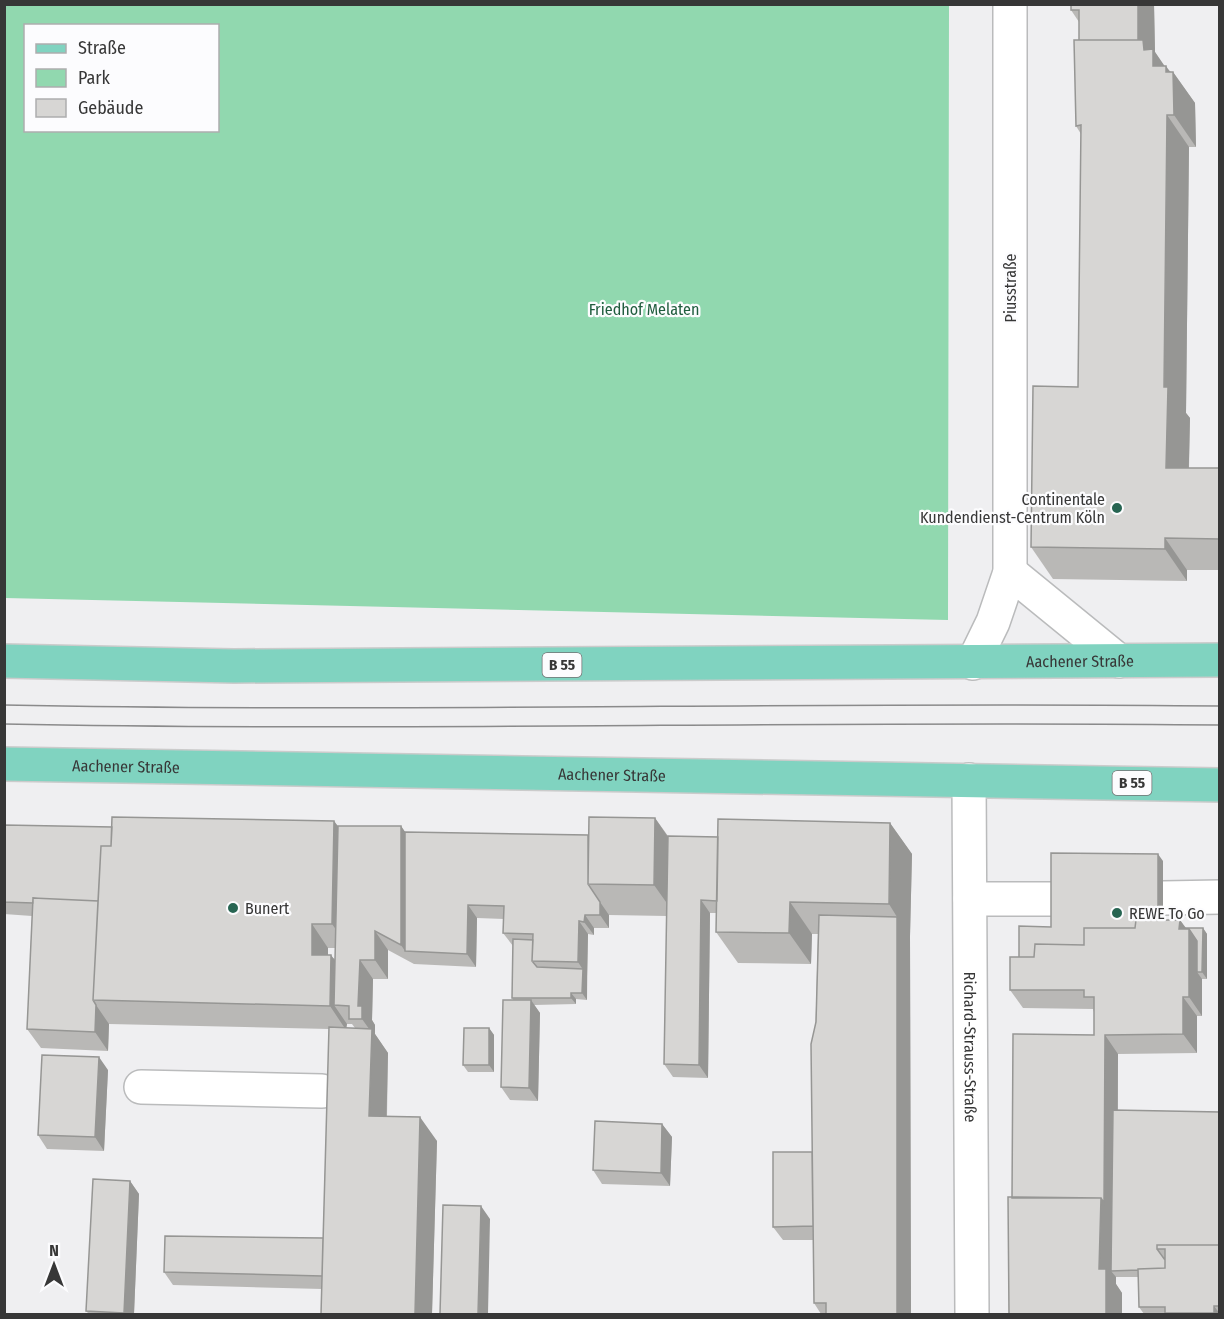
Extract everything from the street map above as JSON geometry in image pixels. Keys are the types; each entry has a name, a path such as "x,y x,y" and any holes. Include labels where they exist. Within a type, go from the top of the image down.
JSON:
{"main road":[{"name":"Aachener Straße","path":"4,661 234,666 1220,660"},
{"name":"Aachener Straße","path":"4,764 1220,785"}],"street":[{"name":"Piusstraße","path":"973,663 993,622 1010,572 1010,4"},
{"path":"1010,572 1119,661"},
{"name":"Richard-Strauss-Straße","path":"969,780 972,1314"},
{"path":"1163,898 1220,897"},
{"path":"970,899 1056,899"},
{"path":"141,1087 322,1091"}],"green space":[{"name":"Friedhof Melaten","path":"5,4 949,5 948,620 5,598"}],"building":[{"path":"1071,4 1138,4 1138,40 1079,40 1079,10 1071,10"},
{"path":"1074,40 1143,40 1144,50 1153,49 1153,66 1166,66 1166,72 1173,72 1174,115 1167,115 1164,387 1168,387 1166,468 1220,468 1220,539 1165,538 1165,549 1031,547 1033,386 1078,387 1081,125 1076,126"},
{"path":"112,817 334,821 332,924 312,924 312,955 331,955 330,1006 93,1000 101,846 111,846"},
{"path":"589,817 655,818 654,885 588,884"},
{"path":"718,819 890,823 889,904 790,902 789,933 716,932"},
{"path":"4,825 112,827 111,846 101,846 98,901 33,898 33,903 4,902"},
{"path":"338,826 401,826 401,945 375,931 375,960 360,960 358,1006 362,1006 362,1019 349,1019 349,1006 334,1005"},
{"path":"405,832 588,835 588,884 600,902 600,915 585,915 584,922 579,921 578,962 532,961 533,934 503,933 504,906 468,905 467,954 405,951"},
{"path":"668,836 718,837 717,901 701,900 699,1065 664,1064"},
{"path":"1051,853 1158,854 1158,920 1136,920 1135,928 1084,928 1084,945 1035,944 1034,957 1019,957 1019,926 1051,927"},
{"path":"33,898 98,901 93,1000 96,1005 95,1032 27,1029"},
{"path":"819,915 897,917 897,1314 826,1314 826,1303 814,1303 811,1044 816,1022"},
{"path":"1136,920 1180,920 1179,929 1189,929 1189,997 1183,997 1183,1034 1105,1035 1104,1203 1101,1198 1012,1198 1013,1034 1094,1035 1094,997 1084,997 1084,990 1010,990 1010,957 1034,957 1035,944 1084,945 1084,928 1135,928"},
{"path":"1185,928 1203,928 1202,972 1197,972 1197,941 1189,929"},
{"path":"513,939 533,940 532,961 537,967 583,969 582,993 571,993 571,998 512,998"},
{"path":"503,1000 531,1000 529,1088 501,1087"},
{"path":"329,1027 372,1029 369,1116 420,1117 415,1314 321,1314"},
{"path":"464,1028 489,1028 489,1065 463,1065"},
{"path":"42,1055 99,1057 95,1137 38,1135"},
{"path":"1113,1110 1220,1112 1220,1245 1157,1245 1157,1249 1165,1260 1165,1268 1111,1271"},
{"path":"595,1121 662,1124 661,1173 593,1170"},
{"path":"773,1152 812,1152 813,1226 773,1227"},
{"path":"93,1179 130,1181 124,1313 86,1311"},
{"path":"1008,1197 1101,1198 1099,1269 1106,1269 1106,1314 1009,1314"},
{"path":"443,1205 481,1206 478,1314 440,1314"},
{"path":"165,1236 323,1238 322,1276 164,1272"},
{"path":"1157,1245 1220,1245 1220,1306 1214,1306 1214,1313 1165,1313 1165,1307 1139,1307 1138,1269 1165,1268 1165,1249 1157,1249"}],"tram line":[{"path":"4,705 308,708 1220,706"},
{"path":"4,724 308,727 1220,725"}],"place":[{"name":"Continentale Kundendienst-Centrum Köln","path":"1117,508"},
{"name":"Bunert","path":"233,908"},
{"name":"REWE To Go","path":"1117,913"}]}
